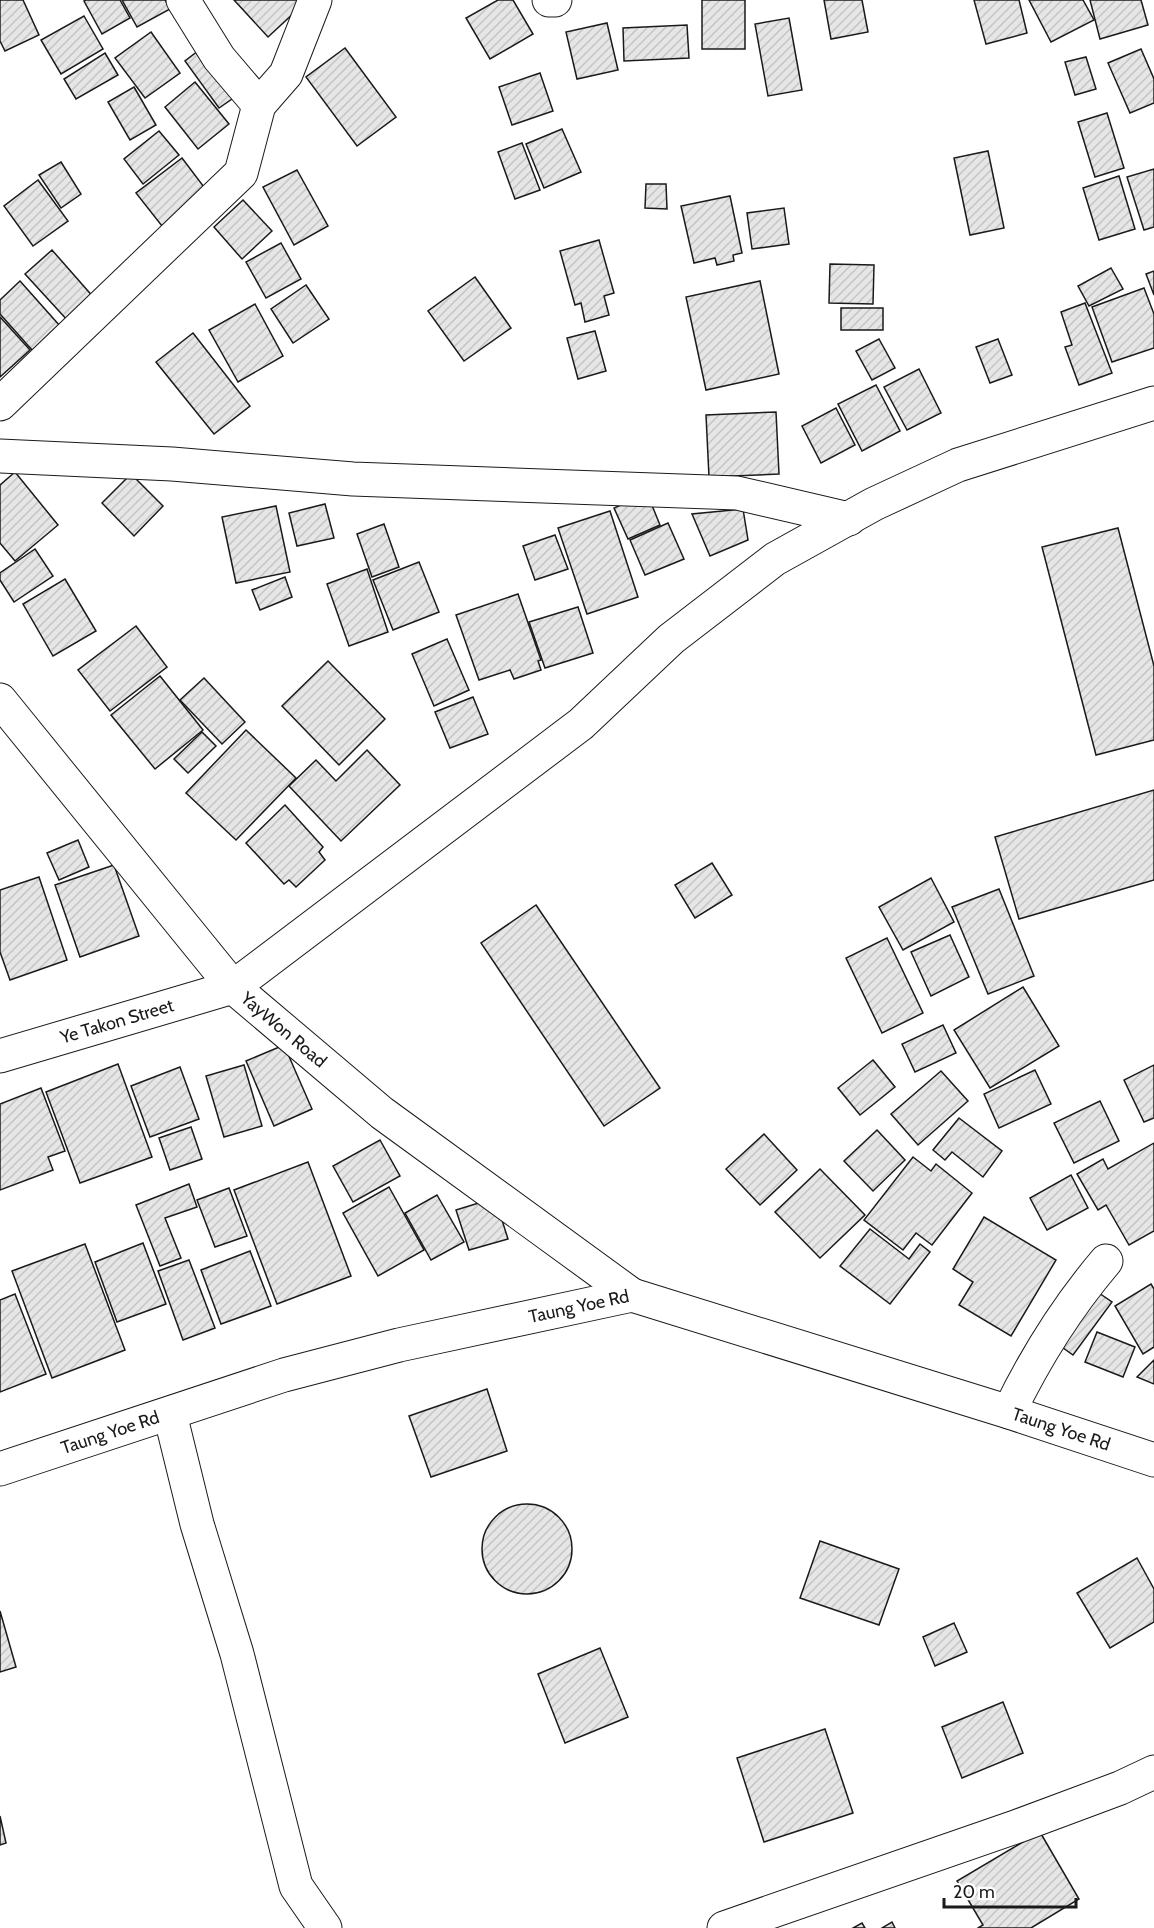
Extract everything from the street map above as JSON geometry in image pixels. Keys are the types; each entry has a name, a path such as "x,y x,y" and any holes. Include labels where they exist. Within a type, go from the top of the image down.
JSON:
{"street":[{"path":"183,0 219,58 258,105"},
{"path":"0,404 241,173 258,105 286,74 315,0"},
{"path":"549,0 555,0"},
{"path":"233,987 581,724 671,639 775,559 958,465 1154,403"},
{"path":"0,456 172,464 353,478 737,493 849,519"},
{"name":"YayWon Road","path":"0,700 233,987 382,1113 632,1295"},
{"name":"Ye Takon Street","path":"0,1056 233,987"},
{"path":"1009,1412 1028,1372 1074,1299 1106,1261"},
{"name":"Taung Yoe Rd","path":"0,1469 284,1375 399,1345 632,1295 1009,1412 1154,1460"},
{"path":"170,1414 197,1524 237,1654 296,1886 326,1928"},
{"path":"724,1928 1018,1826 1120,1788 1154,1772"}],"building":[{"path":"0,0 23,0 39,35 5,51 0,41"},
{"path":"120,0 130,18 102,34 84,1"},
{"path":"122,0 165,0 170,9 137,27"},
{"path":"234,0 308,0 268,37"},
{"path":"498,0 513,0 533,34 490,59 466,18"},
{"path":"702,0 745,0 745,49 702,49"},
{"path":"824,0 862,0 868,32 831,39"},
{"path":"974,0 1019,0 1027,33 986,44"},
{"path":"1029,0 1083,0 1094,20 1051,42"},
{"path":"1090,0 1141,0 1148,25 1100,39"},
{"path":"84,16 103,49 61,74 41,40"},
{"path":"789,18 802,90 768,96 755,24"},
{"path":"607,23 618,70 577,79 566,32"},
{"path":"687,25 689,58 624,61 623,28"},
{"path":"151,32 180,73 145,98 115,58"},
{"path":"207,44 242,92 219,108 185,61"},
{"path":"345,48 396,117 357,146 306,77"},
{"path":"1141,49 1154,79 1154,103 1130,113 1108,63"},
{"path":"105,53 118,75 76,99 64,79"},
{"path":"1086,57 1096,89 1075,95 1065,62"},
{"path":"540,73 553,111 512,125 499,87"},
{"path":"195,82 229,124 198,149 165,107"},
{"path":"134,87 156,125 130,140 108,102"},
{"path":"1107,113 1124,168 1095,177 1078,122"},
{"path":"562,129 581,172 544,188 526,144"},
{"path":"159,131 179,155 143,184 124,159"},
{"path":"522,143 540,190 515,199 498,152"},
{"path":"988,151 1004,228 970,235 954,158"},
{"path":"182,158 207,191 162,226 136,193"},
{"path":"61,162 81,194 61,208 39,175"},
{"path":"1154,169 1154,227 1144,230 1127,177"},
{"path":"297,170 328,226 294,245 263,187"},
{"path":"1119,176 1135,229 1099,240 1083,188"},
{"path":"38,180 68,221 33,246 4,206"},
{"path":"646,184 666,184 667,209 645,208"},
{"path":"730,196 742,253 733,255 734,261 717,265 715,258 694,263 681,206"},
{"path":"243,200 272,231 242,259 214,227"},
{"path":"784,208 789,244 752,249 747,213"},
{"path":"599,240 614,293 604,296 609,315 585,322 581,303 575,305 560,251"},
{"path":"281,243 301,279 266,298 246,262"},
{"path":"52,250 95,299 69,322 25,274"},
{"path":"830,264 874,265 873,304 829,303"},
{"path":"1111,268 1123,289 1089,306 1078,286"},
{"path":"1154,271 1154,295 1146,274"},
{"path":"475,277 511,328 464,361 428,311"},
{"path":"20,281 68,335 41,360 0,314 0,300"},
{"path":"760,281 779,374 706,390 686,297"},
{"path":"306,285 329,319 293,343 271,309"},
{"path":"1144,288 1154,314 1154,348 1112,362 1092,307"},
{"path":"1085,303 1112,373 1079,385 1065,347 1072,345 1061,312"},
{"path":"255,304 283,356 238,382 209,330"},
{"path":"841,308 883,308 883,330 841,330"},
{"path":"0,317 30,350 0,377"},
{"path":"595,331 606,371 578,379 567,338"},
{"path":"193,333 250,406 214,434 156,362"},
{"path":"879,339 895,368 872,380 856,351"},
{"path":"998,339 1012,375 990,383 976,347"},
{"path":"919,369 941,413 907,430 884,387"},
{"path":"876,385 900,431 862,451 838,404"},
{"path":"836,408 855,445 821,463 802,426"},
{"path":"776,412 779,474 709,477 706,415"},
{"path":"15,472 58,525 15,561 0,543 0,485"},
{"path":"131,474 163,506 134,536 102,503"},
{"path":"647,493 660,525 628,539 614,508"},
{"path":"325,504 334,538 297,546 289,513"},
{"path":"276,506 290,572 236,583 222,517"},
{"path":"743,509 748,540 710,556 692,514"},
{"path":"610,511 638,597 587,614 558,528"},
{"path":"668,523 684,559 645,575 630,540"},
{"path":"384,524 399,567 372,577 357,534"},
{"path":"1118,528 1154,666 1154,740 1096,755 1042,547"},
{"path":"555,535 568,569 535,580 523,546"},
{"path":"35,549 53,576 14,602 0,580 0,573"},
{"path":"419,562 439,612 393,630 373,580"},
{"path":"367,569 388,632 349,646 327,584"},
{"path":"285,577 292,597 260,610 252,590"},
{"path":"65,579 96,631 53,656 23,604"},
{"path":"518,594 541,660 538,661 541,670 514,679 510,670 479,680 456,615"},
{"path":"578,607 593,653 545,668 529,622"},
{"path":"136,626 167,667 110,711 78,670"},
{"path":"447,639 469,690 434,706 412,654"},
{"path":"328,661 385,719 339,765 282,706"},
{"path":"160,676 203,730 155,769 111,715"},
{"path":"204,678 245,722 222,744 180,700"},
{"path":"473,697 488,734 450,748 435,712"},
{"path":"246,730 296,778 236,840 186,793"},
{"path":"202,732 216,746 188,773 174,759"},
{"path":"367,750 400,785 341,841 289,786 316,760 336,781"},
{"path":"1154,790 1154,880 1019,919 995,837"},
{"path":"285,805 323,847 319,852 325,860 296,887 289,880 284,884 246,843"},
{"path":"78,840 89,867 59,880 47,853"},
{"path":"712,863 732,895 695,918 675,885"},
{"path":"114,865 139,936 80,957 55,885"},
{"path":"39,877 67,960 10,980 0,952 0,890"},
{"path":"931,878 954,922 903,950 879,907"},
{"path":"999,889 1034,976 988,994 952,907"},
{"path":"536,905 660,1088 604,1126 481,943"},
{"path":"950,935 969,977 931,996 911,952"},
{"path":"887,938 923,1013 882,1033 846,958"},
{"path":"1023,987 1059,1046 990,1088 954,1030"},
{"path":"943,1025 956,1053 915,1072 902,1044"},
{"path":"284,1045 312,1109 274,1126 246,1061"},
{"path":"873,1060 895,1087 860,1115 838,1088"},
{"path":"118,1064 152,1157 80,1183 46,1092"},
{"path":"244,1065 262,1126 224,1137 206,1076"},
{"path":"1154,1065 1154,1118 1144,1122 1124,1080"},
{"path":"180,1067 199,1119 150,1137 131,1086"},
{"path":"1035,1070 1051,1104 999,1128 984,1094"},
{"path":"941,1071 968,1101 918,1145 891,1114"},
{"path":"41,1088 65,1151 48,1157 53,1170 0,1190 0,1104"},
{"path":"1100,1101 1119,1141 1074,1163 1054,1123"},
{"path":"959,1118 1002,1151 983,1177 952,1152 945,1160 933,1150"},
{"path":"191,1127 202,1159 170,1170 159,1138"},
{"path":"877,1130 905,1160 873,1191 844,1161"},
{"path":"764,1134 797,1170 760,1205 726,1169"},
{"path":"380,1140 400,1176 353,1202 333,1166"},
{"path":"1154,1143 1154,1231 1129,1245 1106,1205 1098,1210 1077,1174 1103,1159 1108,1169"},
{"path":"913,1157 931,1171 936,1164 972,1193 932,1245 916,1233 903,1250 864,1220"},
{"path":"308,1162 351,1276 277,1304 234,1190"},
{"path":"820,1169 865,1215 820,1258 775,1212"},
{"path":"1071,1175 1088,1208 1047,1230 1030,1198"},
{"path":"189,1184 197,1207 165,1218 181,1258 160,1266 136,1205"},
{"path":"389,1187 424,1250 378,1276 343,1213"},
{"path":"229,1188 247,1236 215,1247 197,1200"},
{"path":"437,1195 464,1242 431,1260 405,1213"},
{"path":"495,1198 508,1239 469,1250 456,1210"},
{"path":"984,1217 1056,1260 1011,1336 959,1305 973,1282 953,1269"},
{"path":"870,1229 909,1259 920,1244 930,1252 890,1304 840,1266"},
{"path":"143,1243 166,1304 117,1322 95,1262"},
{"path":"85,1244 125,1350 52,1378 12,1271"},
{"path":"250,1251 271,1306 221,1324 201,1270"},
{"path":"189,1260 215,1328 183,1340 158,1271"},
{"path":"1151,1284 1154,1289 1154,1347 1143,1354 1115,1306"},
{"path":"1093,1289 1112,1302 1073,1355 1055,1342"},
{"path":"15,1294 46,1374 0,1392 0,1300"},
{"path":"1097,1332 1135,1347 1123,1377 1085,1362"},
{"path":"1154,1360 1154,1384 1137,1377"},
{"path":"487,1389 507,1451 431,1477 409,1416"},
{"path":"527,1504 544,1507 559,1517 569,1532 572,1549 569,1566 559,1581 544,1591 527,1594 510,1591 495,1581 485,1566 482,1549 485,1532 495,1517 510,1507"},
{"path":"820,1541 899,1569 879,1625 800,1598"},
{"path":"1137,1558 1154,1589 1154,1622 1110,1648 1077,1593"},
{"path":"0,1611 16,1667 0,1672"},
{"path":"954,1623 967,1652 935,1666 923,1637"},
{"path":"600,1648 628,1717 565,1743 538,1674"},
{"path":"1003,1702 1023,1753 962,1778 942,1727"},
{"path":"825,1729 853,1813 764,1842 737,1758"},
{"path":"0,1816 6,1843 0,1845"},
{"path":"1040,1832 1079,1899 1031,1928 978,1928 983,1925 957,1881"},
{"path":"892,1922 895,1928 882,1928"},
{"path":"862,1923 865,1928 853,1928"}]}
